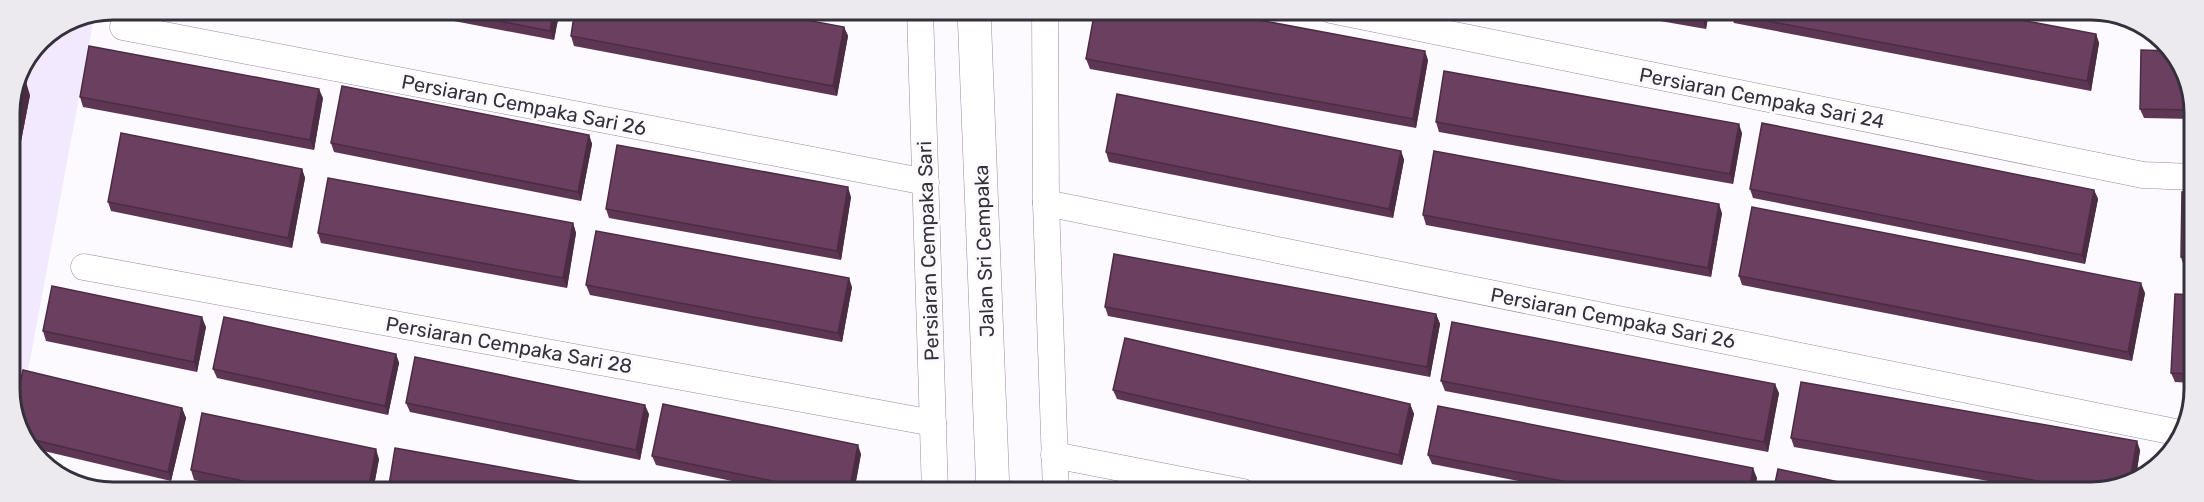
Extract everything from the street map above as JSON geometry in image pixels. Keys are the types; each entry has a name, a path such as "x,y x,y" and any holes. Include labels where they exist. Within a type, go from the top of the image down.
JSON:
{"street":[{"name":"Persiaran Cempaka Sari","path":"920,20 935,482"},
{"name":"Jalan Sri Cempaka","path":"974,20 993,482"},
{"path":"1046,20 1046,203 1055,482"},
{"name":"Persiaran Cempaka Sari 24","path":"1380,20 2143,175 2184,177"},
{"name":"Persiaran Cempaka Sari 26","path":"123,27 926,182"},
{"name":"Persiaran Cempaka Sari 26","path":"1046,203 2174,432"},
{"name":"Persiaran Cempaka Sari 28","path":"84,267 933,423"},
{"path":"1054,455 1192,482"}],"shaded area":[{"path":"93,21 21,408 20,106 23,88 35,61 47,47 61,35"}],"building":[{"path":"494,20 552,20 550,31"},
{"path":"573,20 807,20 844,27 833,86 571,36"},
{"path":"1093,20 1259,20 1425,51 1413,119 1086,59"},
{"path":"1762,20 2021,20 2096,34 2087,81"},
{"path":"89,46 319,89 310,140 80,97"},
{"path":"2141,50 2160,51 2169,61 2180,82 2184,110 2140,109"},
{"path":"1444,71 1739,124 1730,174 1436,122"},
{"path":"26,82 20,111 23,88"},
{"path":"342,86 589,135 578,192 331,143"},
{"path":"1117,94 1401,151 1389,209 1106,152"},
{"path":"1762,123 2094,190 2082,255 1750,189"},
{"path":"121,133 302,169 288,238 108,202"},
{"path":"617,145 848,187 837,251 606,209"},
{"path":"1434,151 1719,204 1708,268 1423,215"},
{"path":"328,178 573,223 563,278 318,233"},
{"path":"2182,192 2184,192 2184,257 2181,257"},
{"path":"1752,207 2141,283 2128,352 1739,276"},
{"path":"596,231 849,278 838,333 586,285"},
{"path":"1114,254 1436,314 1427,367 1105,307"},
{"path":"52,286 202,317 194,362 43,331"},
{"path":"2175,294 2184,294 2184,374 2171,373"},
{"path":"224,317 396,354 385,406 213,369"},
{"path":"1452,322 1775,384 1764,442 1441,381"},
{"path":"1125,338 1410,404 1399,455 1113,390"},
{"path":"415,357 645,405 636,450 406,403"},
{"path":"23,370 182,408 168,472 35,440 21,408 20,383"},
{"path":"1801,382 2137,441 2131,473 2127,475 2098,482 2044,482 1791,438"},
{"path":"663,404 858,445 851,482 778,482 652,456"},
{"path":"1438,406 1753,468 1751,482 1567,482 1428,455"},
{"path":"202,413 376,449 370,482 248,482 191,470"},
{"path":"395,448 583,482 389,482"},
{"path":"1778,469 1839,482 1775,482"}]}
